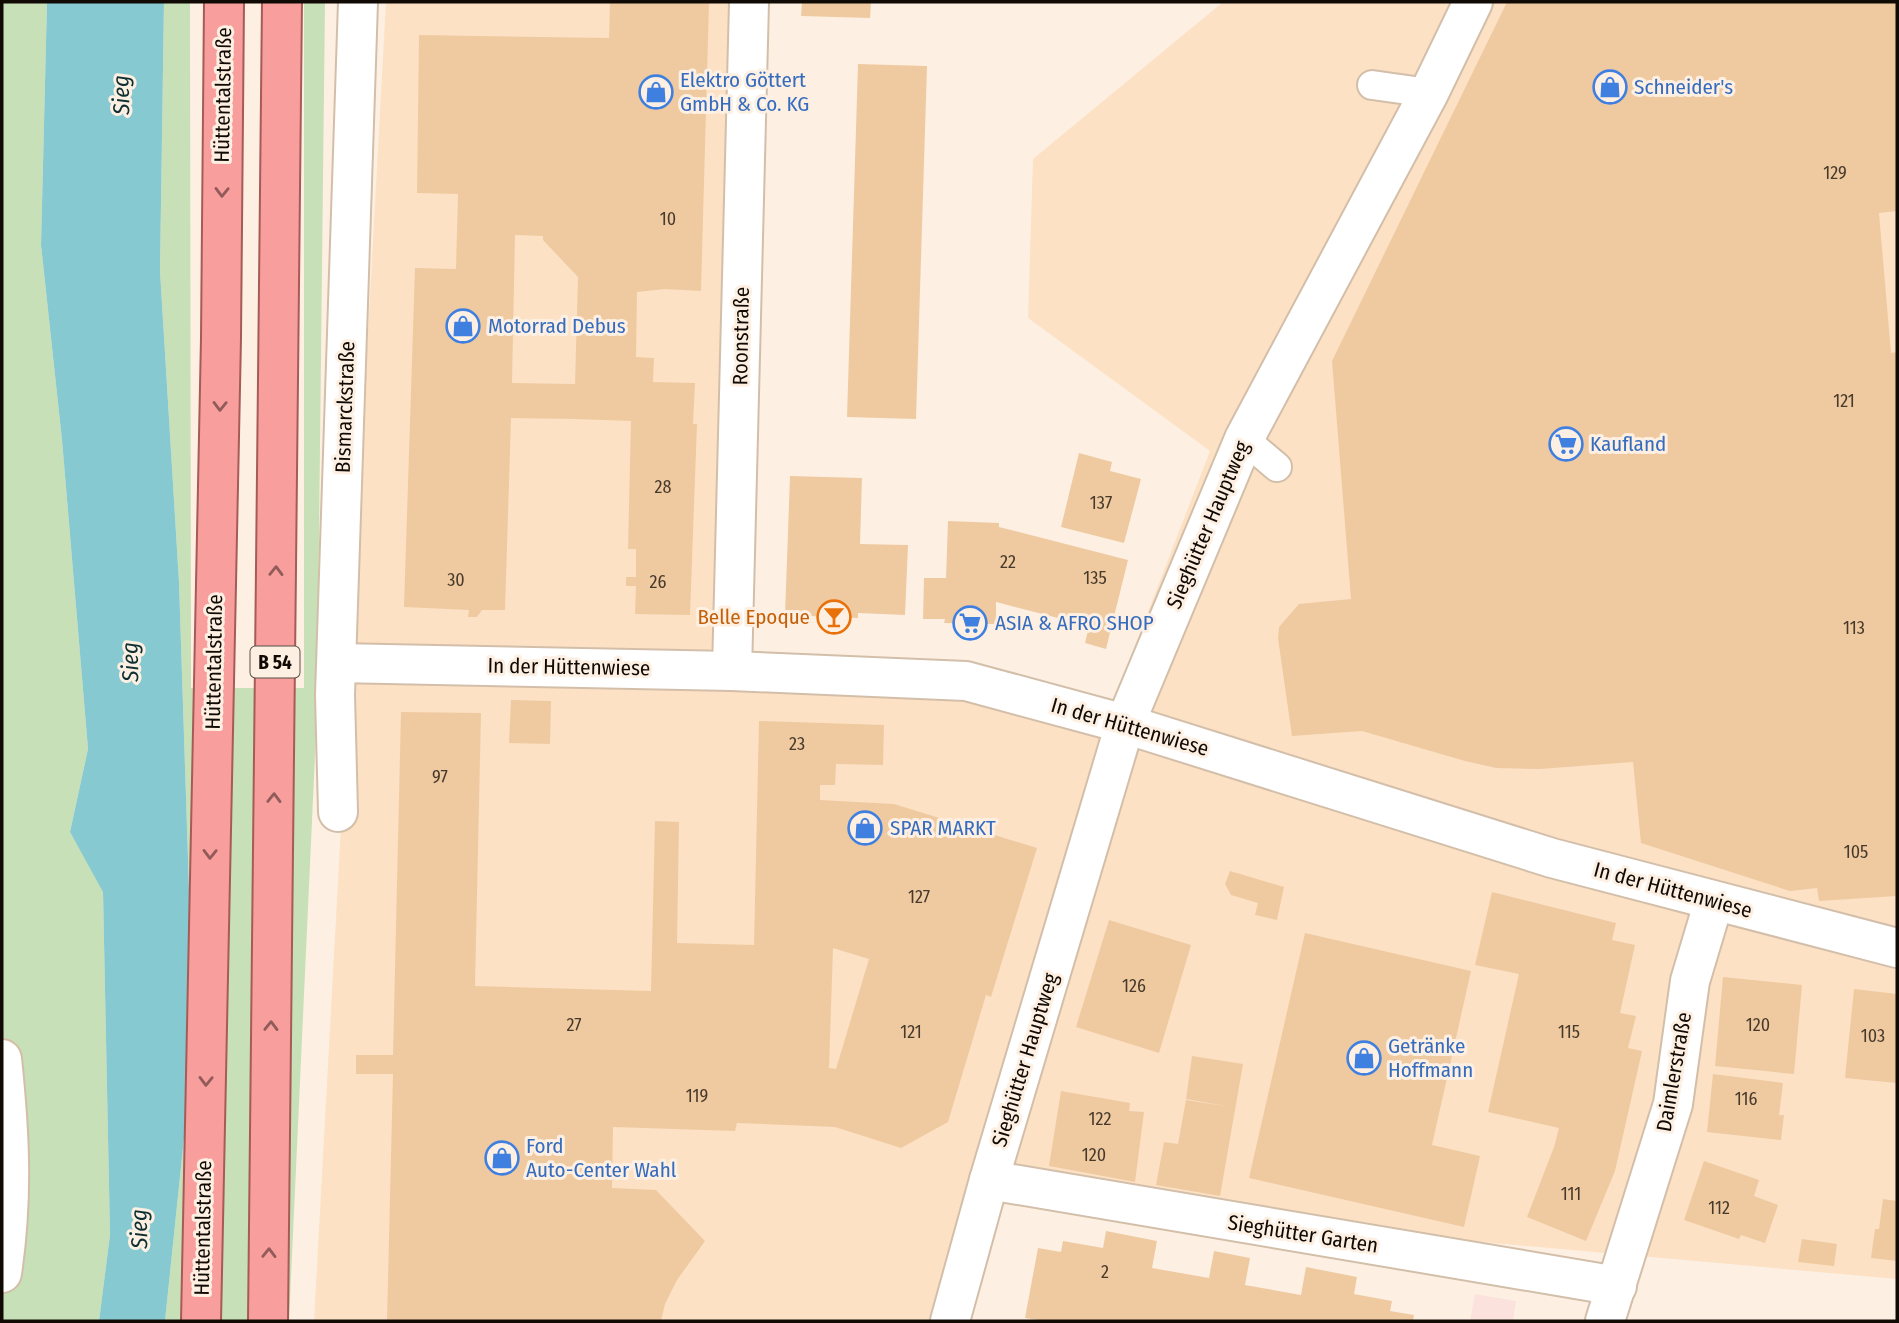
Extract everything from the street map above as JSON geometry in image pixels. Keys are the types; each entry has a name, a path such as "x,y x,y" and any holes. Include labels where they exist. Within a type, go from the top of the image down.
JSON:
{"highway":[{"name":"Hüttentalstraße","path":"201,1321 221,351 224,2"},
{"name":"B 54","path":"268,1321 282,2"}],"street":[{"name":"Bismarckstraße","path":"338,812 335,695 358,2"},
{"name":"Roonstraße","path":"732,671 749,2"},
{"name":"Sieghütter Hauptweg","path":"950,1321 989,1180 1125,724 1244,439 1429,93 1473,2"},
{"name":"In der Hüttenwiese","path":"337,663 732,671 966,681 1125,724 1552,858 1897,948"},
{"name":"Daimlerstraße","path":"1605,1321 1673,1104 1689,981 1714,901"},
{"path":"2,1059 11,1156 8,1229 2,1273"},
{"name":"Sieghütter Garten","path":"989,1180 1617,1286"}],"lane":[{"path":"1372,85 1429,93"},
{"path":"1244,439 1277,467"}],"shaded area":[{"path":"386,2 759,2 738,662 1109,713 1210,451 1028,318 1033,159 1223,2 1897,2 1897,1279 1009,1200 974,1233 950,1321 314,1321"},
{"path":"1475,1294 1516,1301 1513,1321 1470,1321"}],"green space":[{"path":"2,2 47,2 41,245 62,440 88,749 70,832 103,891 110,1235 99,1321 2,1321"},
{"path":"164,2 190,2 191,688 304,688 304,2 325,2 317,712 289,1321 165,1321 194,1042 179,582 160,271"}],"water":[{"name":"Sieg","path":"47,2 164,2 160,271 179,582 194,1042 165,1321 99,1321 110,1235 103,892 70,832 88,749 62,440 41,245"}],"building":[{"path":"610,2 709,2 701,291 665,289 637,292 636,357 654,358 653,382 695,383 693,424 697,424 690,615 635,614 636,586 626,586 626,577 636,577 636,549 628,549 631,421 574,419 511,418 505,610 482,610 477,617 468,617 469,610 404,607 415,268 456,269 458,194 417,193 419,35 609,38","holes":["515,235 543,236 543,240 578,277 575,384 512,383"]},
{"path":"802,2 871,2 870,18 801,16"},
{"name":"Kaufland","path":"1507,2 1897,2 1897,211 1879,213 1891,353 1897,352 1897,896 1819,901 1817,888 1790,891 1641,843 1633,762 1540,769 1496,768 1362,731 1292,736 1278,638 1279,627 1299,604 1351,599 1332,361"},
{"path":"858,64 927,66 916,419 847,417"},
{"path":"1079,453 1112,462 1110,471 1141,479 1124,543 1061,527"},
{"path":"790,476 862,478 860,544 908,545 905,615 858,613 858,618 785,615"},
{"path":"948,521 999,523 999,527 1128,560 1106,649 1085,643 1089,626 996,602 996,624 944,623 945,619 923,619 924,578 946,578"},
{"path":"511,700 551,701 550,744 509,743"},
{"path":"401,712 481,713 475,986 651,991 655,821 679,822 677,943 754,945 759,721 884,725 883,765 836,764 835,785 820,785 820,800 894,804 1037,848 991,997 986,995 948,1122 901,1148 835,1127 737,1123 735,1131 613,1127 612,1188 656,1190 705,1241 677,1280 665,1304 661,1321 387,1321 393,1074 356,1074 356,1055 393,1055","holes":["833,948 869,959 836,1069 829,1068"]},
{"path":"1230,871 1284,887 1277,920 1255,915 1258,903 1231,895 1225,884"},
{"path":"1492,892 1616,923 1612,940 1635,945 1620,1013 1636,1016 1628,1048 1642,1051 1615,1171 1586,1241 1527,1217 1559,1128 1488,1112 1519,974 1475,965"},
{"path":"1109,920 1191,945 1159,1053 1076,1027"},
{"name":"Getränke Hoffmann","path":"1305,933 1471,971 1432,1145 1480,1156 1464,1227 1249,1178"},
{"path":"1723,977 1802,985 1794,1074 1715,1066"},
{"path":"1854,989 1897,994 1897,1083 1845,1078"},
{"path":"1192,1056 1243,1064 1220,1196 1156,1185 1164,1142 1178,1144 1186,1100 1231,1107 1186,1099"},
{"path":"1713,1074 1783,1083 1779,1115 1784,1115 1781,1140 1707,1132"},
{"path":"1061,1091 1130,1103 1129,1111 1144,1112 1135,1182 1049,1166"},
{"path":"1704,1161 1759,1180 1754,1196 1778,1205 1765,1243 1741,1235 1739,1239 1684,1220"},
{"path":"1883,1199 1897,1201 1897,1261 1871,1258"},
{"path":"1106,1231 1157,1241 1152,1268 1209,1278 1214,1251 1250,1258 1245,1285 1301,1295 1306,1267 1357,1277 1354,1294 1392,1301 1390,1311 1414,1315 1413,1321 1045,1321 1025,1318 1038,1248 1061,1252 1063,1241 1103,1248"},
{"path":"1802,1239 1837,1244 1834,1266 1798,1262"}],"place":[{"name":"Schneider's","path":"1610,87"},
{"name":"Elektro Göttert GmbH & Co. KG","path":"656,92"},
{"name":"Motorrad Debus","path":"463,326"},
{"name":"Kaufland","path":"1566,444"},
{"name":"Belle Epoque","path":"834,617"},
{"name":"ASIA & AFRO SHOP","path":"970,623"},
{"name":"SPAR MARKT","path":"865,828"},
{"name":"Getränke Hoffmann","path":"1364,1058"},
{"name":"Ford Auto-Center Wahl","path":"502,1158"}]}
